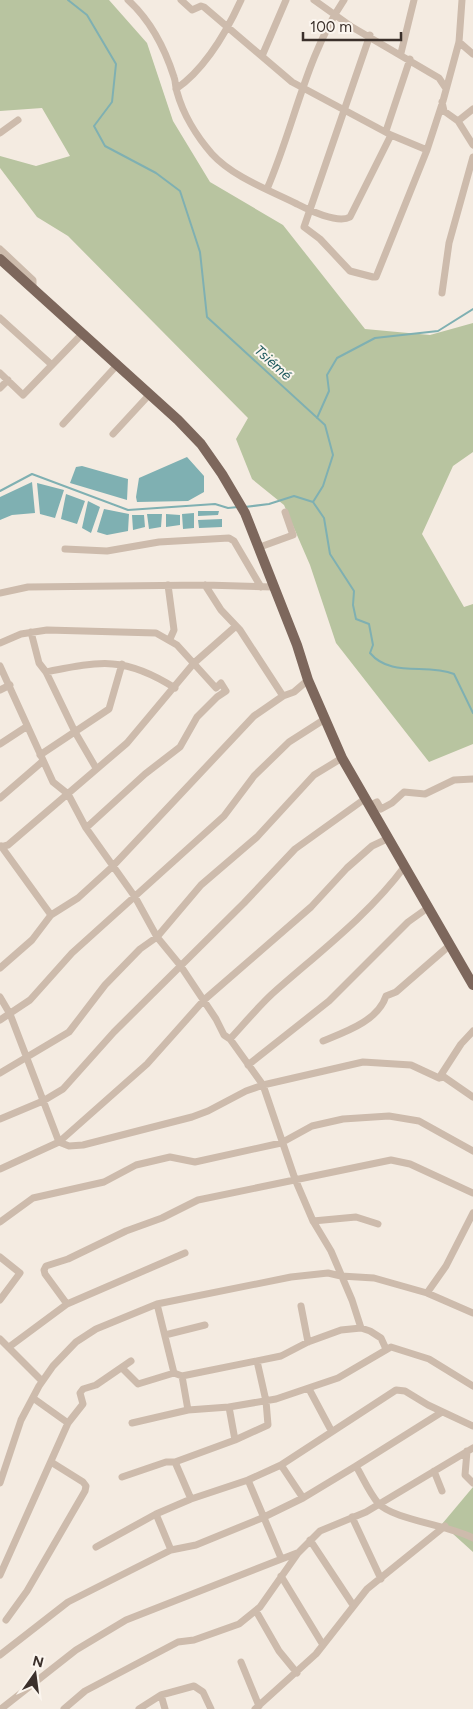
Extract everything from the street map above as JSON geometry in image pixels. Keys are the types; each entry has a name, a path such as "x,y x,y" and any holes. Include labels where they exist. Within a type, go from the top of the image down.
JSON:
{"main road":[{"path":"0,259 178,420 201,444 238,500 260,547 273,587 297,644 308,680 342,758 473,985"}],"street":[{"path":"128,0 139,10 154,31 175,78 176,89 189,120 211,152 226,166 309,211 341,220 350,217 389,133 410,59"},
{"path":"181,0 192,10 201,6 204,7 292,82 389,133 427,150"},
{"path":"176,89 194,75 229,27 241,0"},
{"path":"262,56 286,0"},
{"path":"314,0 370,36 402,53 439,78 445,87"},
{"path":"267,189 320,42 334,14 344,0"},
{"path":"402,53 414,0"},
{"path":"370,36 304,227 320,239 350,271 376,277 427,150 459,42 462,0"},
{"path":"459,42 473,54"},
{"path":"442,101 444,111 458,121 473,145"},
{"path":"458,121 473,109"},
{"path":"0,133 18,120"},
{"path":"442,293 449,243 473,157"},
{"path":"0,249 33,280 33,290"},
{"path":"0,318 52,365"},
{"path":"0,373 23,396 83,333"},
{"path":"63,424 118,364"},
{"path":"0,388 8,380"},
{"path":"113,434 149,395"},
{"path":"260,547 293,535 285,512"},
{"path":"65,549 107,551 159,542 229,538 234,541 260,587"},
{"path":"0,593 28,588 168,585 273,587"},
{"path":"168,585 174,630 170,639"},
{"path":"205,585 216,603 236,626 283,696"},
{"path":"51,915 1,847 8,845 127,743 194,663 236,626"},
{"path":"0,643 14,636 47,630 148,631 170,639 216,688 221,683 226,691 197,717 180,747 146,774 86,828"},
{"path":"31,632 39,663 46,672 75,732 96,768"},
{"path":"46,672 101,662 122,664 137,668 175,688"},
{"path":"0,798 41,758 98,714 109,709 122,664"},
{"path":"0,666 26,727 53,782 68,794 86,828 112,867 136,897 157,937 180,965 204,1000 224,1035 230,1039 263,1085 295,1179 313,1221 331,1251 352,1300 361,1328"},
{"path":"0,968 32,940 51,915 78,898 112,867 254,716 283,696 294,692 308,680"},
{"path":"0,690 10,686"},
{"path":"0,1020 30,1000 72,953 224,816 254,776 289,742 325,719"},
{"path":"0,744 26,727"},
{"path":"0,1073 27,1059 69,1032 105,985 140,949 157,937 201,885 257,837 314,775 342,758"},
{"path":"0,1119 43,1101 69,1083 114,1032 244,903 295,849 368,802 377,802 381,809 392,803 404,792 425,794 454,780 473,779"},
{"path":"0,1169 59,1142 148,1064 204,1000 311,907 353,862 372,846 389,838"},
{"path":"230,1039 263,1002 356,920 406,866"},
{"path":"248,1065 329,1001 408,922 429,907"},
{"path":"323,1041 350,1031 365,1021 383,1006 386,996 396,992 450,945"},
{"path":"0,997 10,1014 59,1142"},
{"path":"439,1078 461,1044 473,1031"},
{"path":"59,1142 76,1146 192,1117 208,1112 246,1090 363,1062 411,1065 439,1078 444,1077 473,1097"},
{"path":"0,1222 33,1198 104,1182 136,1165 170,1157 194,1162 281,1142 312,1126 343,1119 390,1116 419,1121 473,1151"},
{"path":"67,1304 45,1274 46,1266 68,1259 126,1231 162,1218 198,1200 391,1160 410,1164 473,1193"},
{"path":"427,1293 446,1266 473,1213"},
{"path":"313,1221 356,1217 378,1224"},
{"path":"8,1347 67,1304 186,1253"},
{"path":"0,1300 20,1272 1,1260"},
{"path":"0,1483 14,1438 42,1381 53,1366 76,1342 96,1329 157,1304 291,1277 328,1273 341,1276 374,1278 427,1293 473,1313"},
{"path":"157,1304 174,1372"},
{"path":"301,1306 308,1342"},
{"path":"165,1335 205,1325"},
{"path":"122,1368 138,1384 174,1372 182,1376 282,1356 308,1342 332,1333 361,1328 376,1334 386,1349"},
{"path":"0,1339 42,1381"},
{"path":"132,1422 188,1410 228,1407 266,1401 309,1389 338,1378 386,1349 397,1347 429,1359 473,1386"},
{"path":"122,1477 166,1462 175,1462 235,1440 268,1425 266,1401 257,1361"},
{"path":"0,1575 25,1523 37,1487 51,1462 68,1422 83,1404 80,1395 83,1388 96,1385 131,1362"},
{"path":"182,1376 188,1410"},
{"path":"309,1389 332,1432"},
{"path":"96,1547 156,1514 191,1499 248,1480 281,1465 400,1389 442,1412 473,1426"},
{"path":"33,1398 68,1422"},
{"path":"228,1407 235,1440"},
{"path":"0,1655 68,1602 171,1550 196,1545 262,1518 303,1498 442,1412"},
{"path":"64,1709 85,1691 178,1642 194,1640 239,1624 256,1612 298,1553 320,1531 379,1504 470,1449"},
{"path":"470,1449 465,1475 473,1483"},
{"path":"6,1620 26,1591 85,1491 86,1486 83,1482 51,1462"},
{"path":"175,1462 191,1499"},
{"path":"281,1465 303,1498"},
{"path":"356,1466 379,1504 392,1513 445,1526 473,1538"},
{"path":"434,1471 442,1490"},
{"path":"248,1480 280,1558"},
{"path":"156,1514 171,1550"},
{"path":"352,1517 380,1579"},
{"path":"241,1662 257,1707 297,1673 324,1646 341,1625 353,1605 367,1589 445,1526"},
{"path":"310,1540 353,1605"},
{"path":"1,1709 76,1650 106,1630 147,1610 280,1558 298,1553"},
{"path":"281,1576 324,1646"},
{"path":"256,1612 274,1642 297,1673"},
{"path":"139,1709 160,1695 194,1686 203,1692 211,1709"},
{"path":"160,1695 165,1709"}],"green space":[{"path":"0,0 109,0 147,43 173,121 210,182 283,225 365,329 430,335 473,323 473,452 453,466 422,534 464,607 473,604 473,744 429,762 336,643 310,565 284,505 252,479 236,439 248,418 68,236 37,217 0,168 0,156 36,166 70,156 42,108 0,111"},
{"path":"473,1487 473,1552 442,1524"}],"water":[{"path":"187,457 204,476 204,492 188,501 137,502 139,478"},
{"path":"82,466 128,479 127,500 70,483 76,467"},
{"path":"32,482 35,513 12,515 0,520 0,497"},
{"path":"37,483 64,490 55,518 40,514"},
{"path":"66,494 85,501 77,524 61,519"},
{"path":"88,501 100,507 91,533 82,528"},
{"path":"104,509 129,514 128,531 107,535 97,532"},
{"path":"198,511 219,511 218,515 198,516"},
{"path":"194,513 194,528 183,529 182,514"},
{"path":"147,514 162,514 161,527 149,529"},
{"path":"166,514 180,515 180,525 166,527"},
{"path":"132,515 144,515 145,527 133,530"},
{"path":"222,519 222,527 199,528 198,520"}],"waterway":[{"name":"Tsiémé","path":"68,0 87,15 116,64 112,102 94,126 105,146 156,173 180,191 200,252 207,317 325,425 333,455 323,486 313,502 324,518 330,554 354,591 353,605 356,619 369,624 373,645 370,653 378,661 398,668 443,671 454,674 473,713"},
{"path":"317,418 329,391 327,375 337,358 375,338 438,331 473,309"},
{"path":"0,491 32,474 128,510 215,504 228,508 238,507"},
{"path":"245,507 269,504 294,496 313,502"}]}
